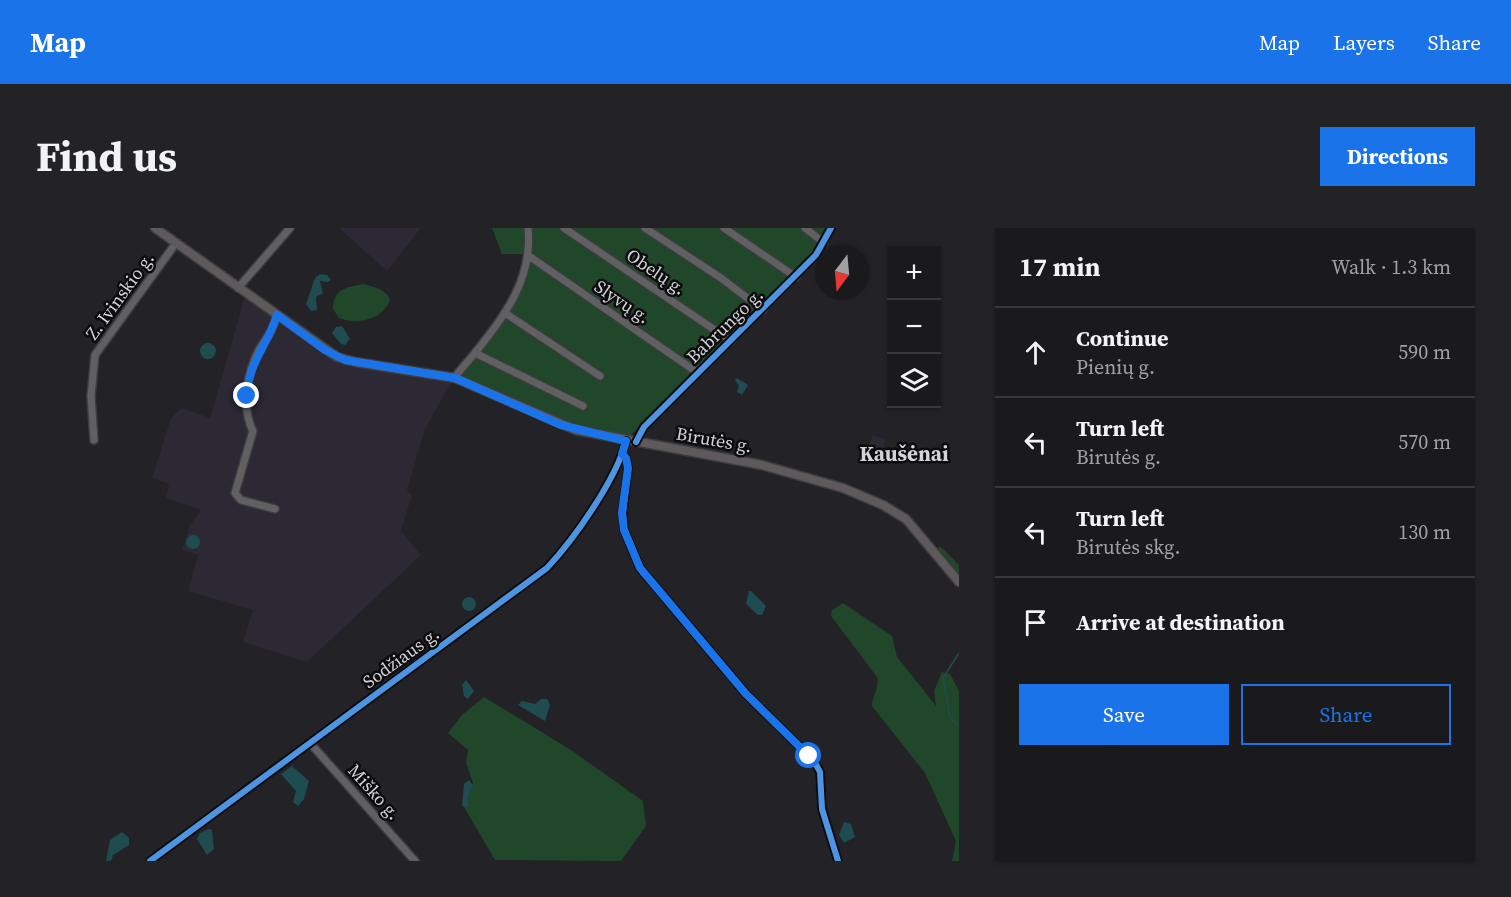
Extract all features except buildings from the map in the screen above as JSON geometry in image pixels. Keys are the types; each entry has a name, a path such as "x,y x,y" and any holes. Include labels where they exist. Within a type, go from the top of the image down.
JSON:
{"main road":[{"name":"Birutės g.","path":"155,228 325,350 345,360 455,378 561,425 626,441 800,474 870,499 894,511 915,527 959,582"}],"street":[{"path":"238,288 290,228"},
{"path":"455,378 505,313 522,285 529,256 528,228"},
{"name":"Obelų g.","path":"564,228 731,341"},
{"path":"645,228 721,278 763,310"},
{"path":"724,228 796,277"},
{"path":"805,228 824,243"},
{"name":"Babrungo g.","path":"636,442 644,427 796,277 824,243 831,228"},
{"name":"Z. Ivinskio g.","path":"94,440 91,396 95,355 176,243"},
{"name":"Slyvų g.","path":"529,256 698,373"},
{"path":"505,313 600,376"},
{"path":"275,509 241,500 235,493 253,431 247,420 247,390 260,349 271,335 277,315"},
{"path":"475,353 583,406"},
{"name":"Sodžiaus g.","path":"150,861 547,568 582,523 622,454 626,441"},
{"path":"622,454 626,458 628,468 622,513 624,530 640,568 746,694 814,761 820,772 822,809 838,861"},
{"name":"Miško g.","path":"310,743 415,861"}],"shaded area":[{"path":"339,228 421,228 387,271"},
{"path":"245,296 320,351 340,361 452,381 425,429 407,491 412,495 401,531 421,555 307,662 243,642 253,610 188,591 198,555 182,550 190,525 201,510 166,498 169,484 152,478 171,418 182,408 210,418"},
{"path":"873,435 886,440 881,454 868,449"}],"green space":[{"path":"492,228 828,228 819,246 815,246 815,252 628,438 579,428 460,376 505,320 523,288 531,254 502,254"},
{"path":"363,284 386,293 390,300 387,307 376,316 361,321 339,318 333,309 338,293 346,288"},
{"path":"940,546 959,565 959,577 937,549"},
{"path":"843,603 892,636 897,657 936,706 934,691 942,672 950,674 959,691 959,861 952,861 956,841 925,773 872,706 877,677 831,616 832,610"},
{"path":"484,697 571,750 643,801 646,826 621,861 495,860 464,807 469,804 468,796 473,783 466,763 468,750 448,733 462,715"}],"water":[{"path":"320,274 327,275 331,280 320,281 323,293 316,297 317,310 311,311 306,304 315,278"},
{"path":"342,326 350,339 345,345 341,344 332,333 336,327"},
{"path":"208,343 216,351 208,359 200,351"},
{"path":"737,378 748,385 742,395 737,392 739,386 735,380"},
{"path":"193,535 198,537 200,542 198,547 193,549 188,547 186,542 188,537"},
{"path":"749,591 766,606 762,615 758,615 746,604"},
{"path":"466,597 472,597 476,604 472,611 466,611 462,607 462,601"},
{"path":"466,680 474,691 468,699 464,696 462,685"},
{"path":"541,699 547,699 550,705 545,721 518,705 522,701 535,704"},
{"path":"292,766 309,781 304,799 298,806 293,802 296,791 281,774"},
{"path":"469,780 473,786 468,796 469,805 465,808 462,805 464,784"},
{"path":"844,822 851,824 855,837 844,843 839,835"},
{"path":"212,830 214,849 207,855 197,839 200,833"},
{"path":"122,832 129,838 129,845 113,855 111,861 106,861 110,840"}],"waterway":[{"path":"959,653 943,678 950,717 959,726"}],"cycle path":[{"path":"636,442 644,427 816,255 831,228"},
{"path":"150,861 547,568 604,491 626,441"},
{"path":"622,454 626,458 628,468 623,513 624,530 640,568 746,694 814,761 820,772 822,809 838,861"}],"district":[{"name":"Kaušėnai","path":"904,454"}],"route":[{"path":"247,396 260,349 271,335 277,315 325,350 345,360 455,378 561,425 626,441 622,454 626,458 628,468 622,513 627,543 640,568 655,589 698,633 746,694 809,756"}]}
